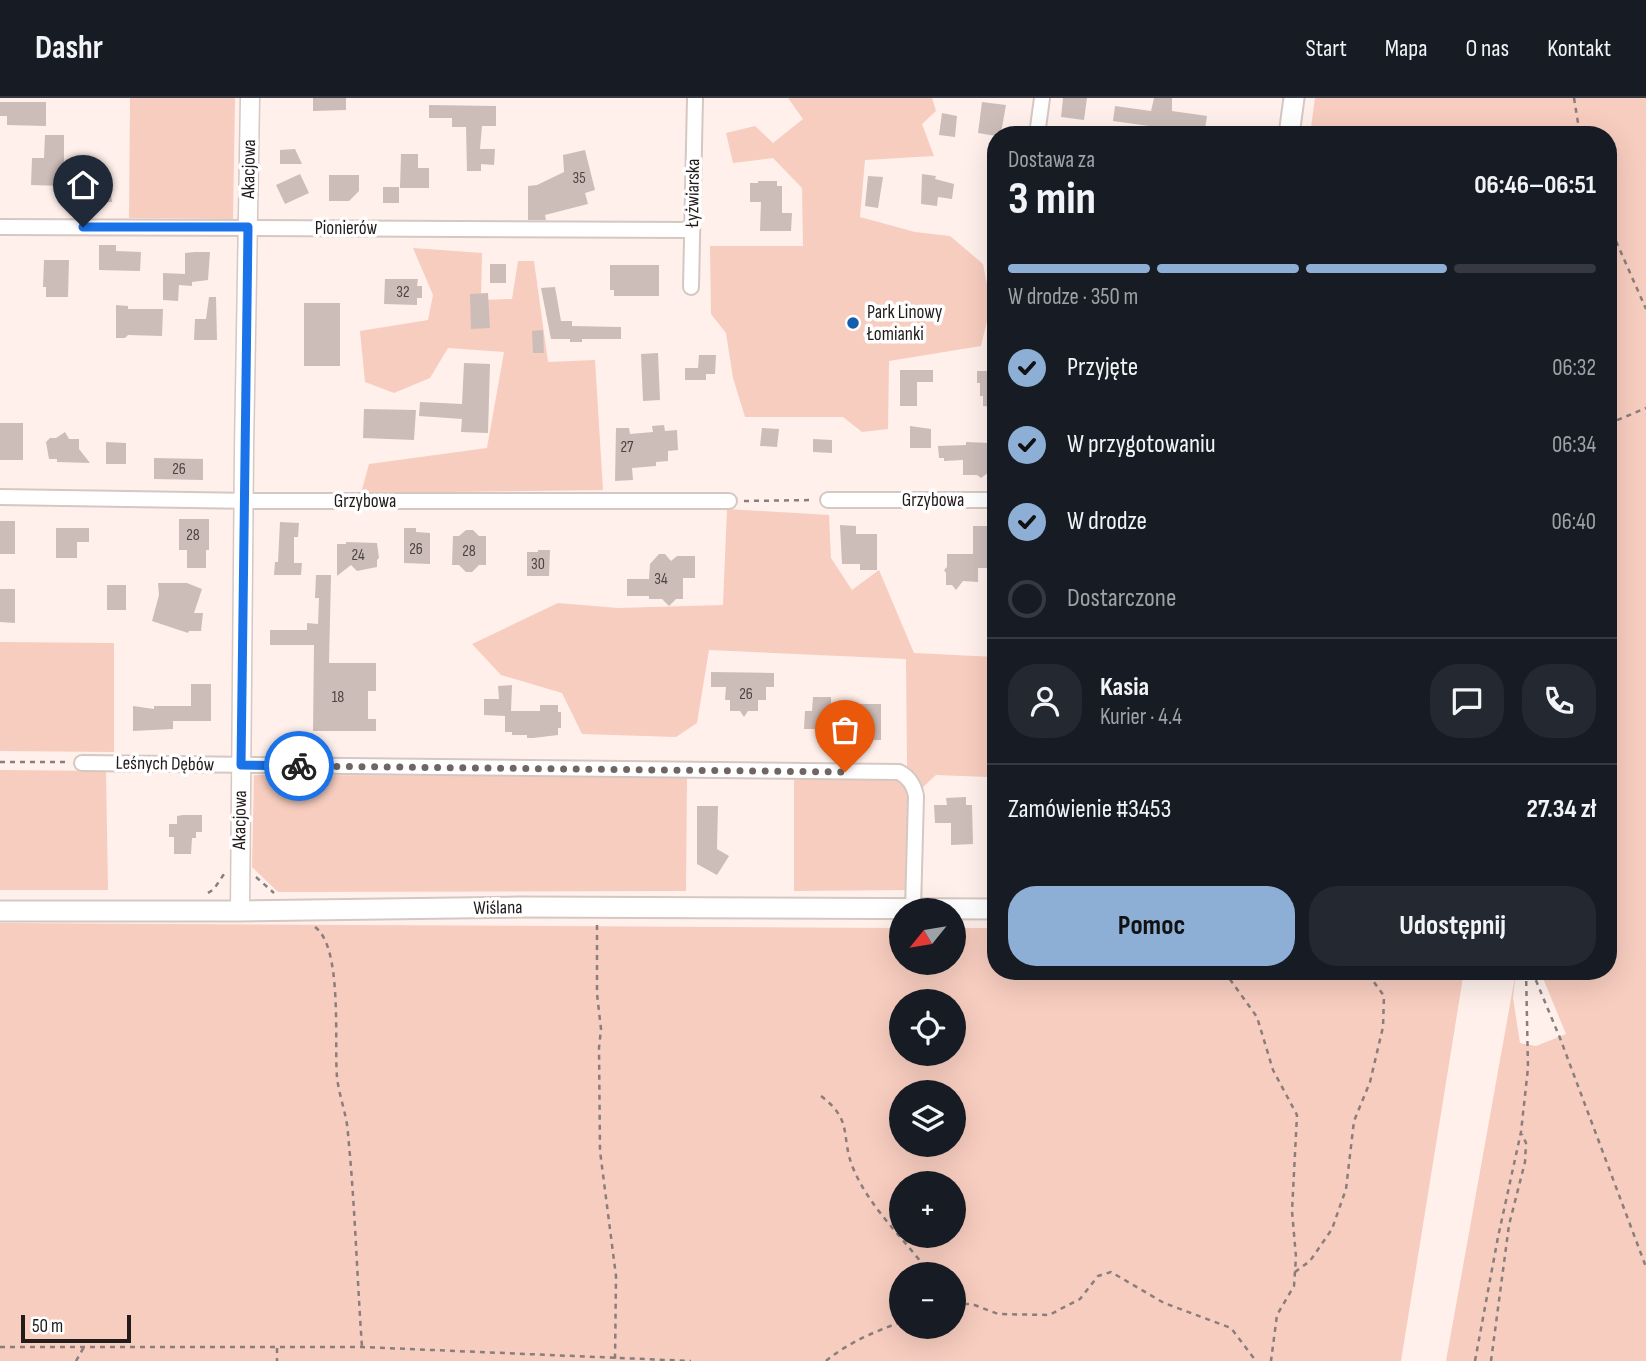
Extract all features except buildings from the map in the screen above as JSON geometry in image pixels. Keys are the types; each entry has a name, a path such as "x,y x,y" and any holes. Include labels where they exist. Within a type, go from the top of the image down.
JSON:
{"main road":[{"path":"1290,126 1294,98"},
{"name":"Wiślana","path":"0,911 597,907 889,909"},
{"name":"Wiślana","path":"966,909 987,909"}],"street":[{"name":"Akacjowa","path":"240,911 250,98"},
{"name":"Łyżwiarska","path":"691,287 695,98"},
{"path":"1038,126 1042,98"},
{"name":"Pionierów","path":"0,226 692,230"},
{"name":"Grzybowa","path":"0,497 729,501"},
{"name":"Grzybowa","path":"828,500 987,500"},
{"name":"Leśnych Dębów","path":"82,763 899,772 906,775 914,786 916,796 913,898"}],"path":[{"path":"1573,98 1578,126"},
{"path":"1617,243 1646,309"},
{"path":"1617,420 1646,408"},
{"path":"729,501 828,500"},
{"path":"0,762 82,763"},
{"path":"597,907 597,994 601,1029 600,1151 616,1276 615,1359"},
{"path":"308,923 322,932 327,940 332,969 337,1022 337,1077 348,1131 362,1348"},
{"path":"1230,980 1257,1017 1273,1070 1297,1115 1292,1211 1296,1257 1294,1286 1277,1315 1271,1361"},
{"path":"1295,1272 1310,1261 1332,1229 1346,1189 1354,1121 1370,1082 1383,1027 1384,996 1372,980"},
{"path":"1475,1361 1497,1237 1521,1132 1528,1068 1525,980"},
{"path":"1536,980 1646,1268"},
{"path":"821,1096 837,1108 847,1135 852,1166 872,1204 920,1262"},
{"path":"1491,1361 1509,1225 1525,1162 1526,1143 1521,1132"},
{"path":"966,1304 998,1314 1049,1315 1080,1299 1098,1276 1111,1272 1164,1303 1231,1328 1256,1361"},
{"path":"826,1361 852,1343 889,1327"},
{"path":"0,1347 362,1348 691,1361"},
{"path":"76,1361 84,1347"},
{"path":"277,1348 277,1361"}],"shaded area":[{"path":"130,98 235,98 233,219 129,218"},
{"name":"Park Linowy Łomianki","path":"788,98 932,98 936,111 922,124 934,156 865,160 860,217 915,232 950,236 983,264 987,284 987,321 981,346 889,361 888,429 862,432 843,417 745,417 733,378 726,333 711,314 710,246 803,246 802,188 773,158 733,163 726,133 755,126 773,143 803,119"},
{"path":"1315,98 1646,98 1646,1361 1446,1361 1514,980 1513,998 1520,1043 1536,1046 1566,1034 1544,980 1617,980 1617,126 1311,126"},
{"path":"413,248 482,253 481,300 512,299 518,261 534,261 548,362 595,360 603,490 361,493 369,464 487,448 504,352 448,348 430,378 394,393 365,382 360,331 428,320 433,295"},
{"path":"727,509 829,515 831,558 852,590 879,570 914,653 987,657 987,777 936,775 922,788 907,766 906,659 709,650 697,723 676,737 582,734 562,693 501,675 472,644 558,603 618,608 723,605"},
{"path":"0,642 114,643 114,752 0,751"},
{"path":"0,770 106,771 108,890 0,890"},
{"path":"254,775 687,776 686,891 278,892 252,867"},
{"path":"902,777 907,784 907,890 794,891 794,780"},
{"path":"0,923 889,928 889,975 966,975 966,928 987,928 987,980 1463,980 1401,1361 0,1361"}],"way so far":[{"path":"299,766 845,772"}],"place":[{"name":"Park Linowy Łomianki","path":"853,323"}],"route":[{"path":"83,227 248,227 241,765 299,766"}]}
